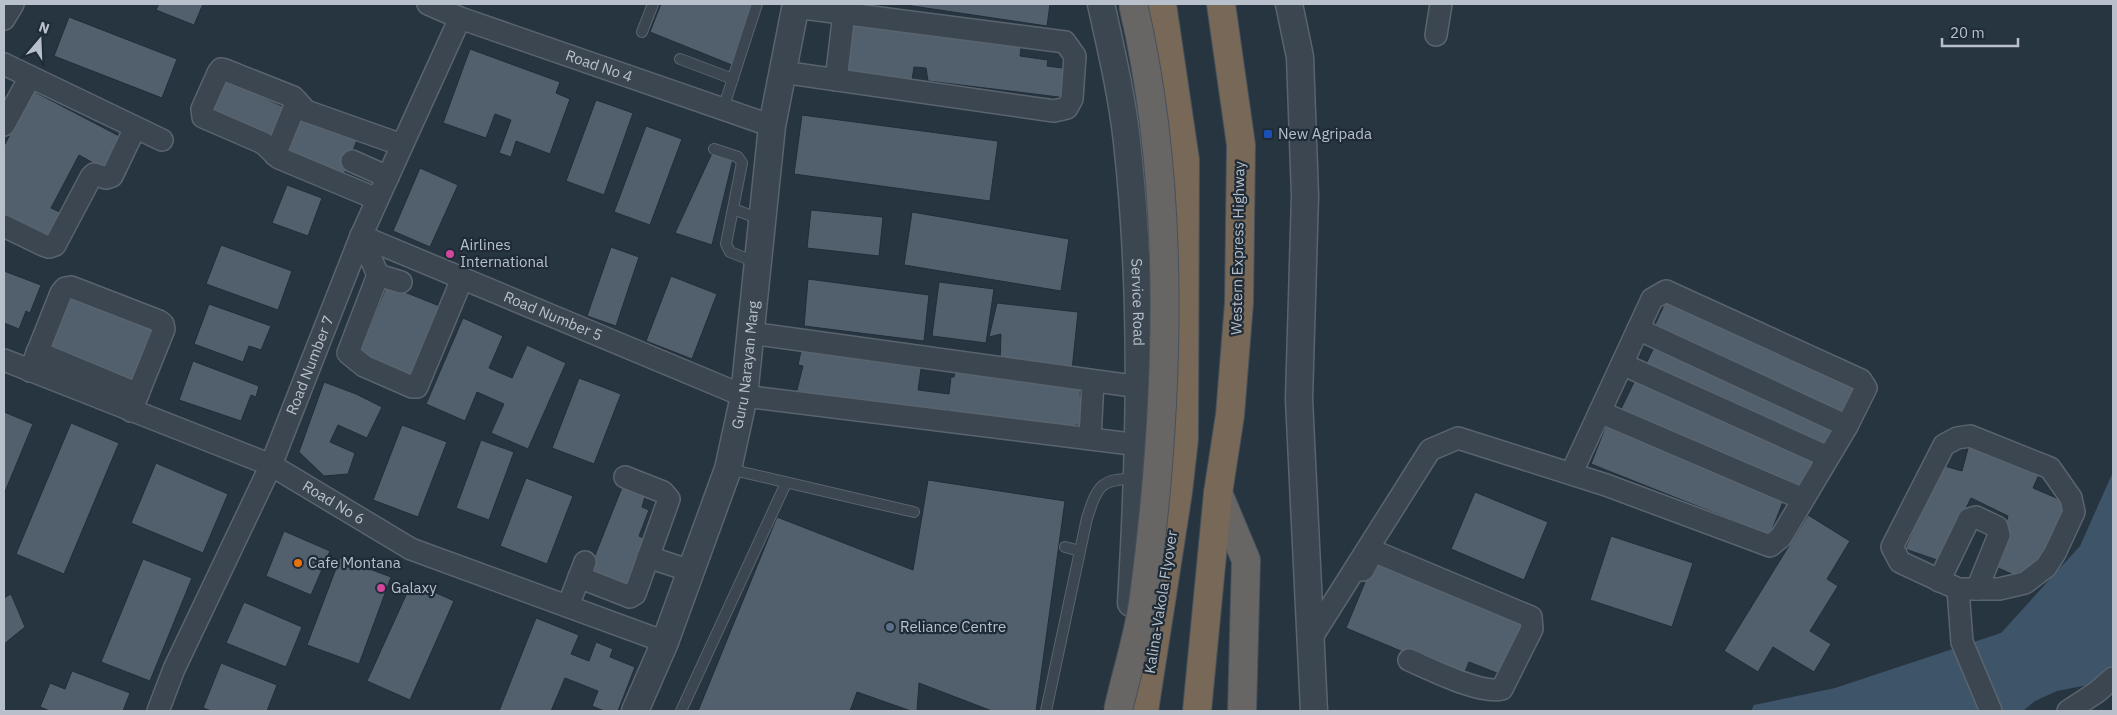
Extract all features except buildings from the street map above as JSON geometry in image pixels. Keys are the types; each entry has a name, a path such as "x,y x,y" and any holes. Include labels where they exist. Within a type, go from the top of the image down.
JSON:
{"highway":[{"path":"1118,711 1144,599 1159,437 1165,308 1159,185 1146,57 1133,4"},
{"path":"1107,711 1131,603 1178,492 1184,439 1185,160 1162,4"},
{"name":"Western Express Highway","path":"1218,493 1230,415 1238,313 1241,145 1221,4"},
{"name":"Kalina-Vakola Flyover","path":"1144,711 1178,492"},
{"path":"1197,711 1218,493"},
{"path":"1218,493 1246,560 1242,711"}],"street":[{"path":"4,19 13,4"},
{"name":"Road No 4","path":"428,4 460,18 772,126"},
{"name":"Service Road","path":"1101,4 1127,139 1134,211 1140,387 1138,479 1131,603"},
{"path":"1290,4 1300,57 1305,196 1299,399 1314,711"},
{"path":"1436,35 1440,4"},
{"path":"782,72 1054,111 1067,108 1072,99 1075,56 1065,42 795,6"},
{"name":"Guru Narayan Marg","path":"635,711 665,642 728,469 744,396 772,126 795,6"},
{"path":"836,80 844,13"},
{"name":"Road Number 7","path":"158,711 174,669 271,465 361,236 460,18"},
{"path":"4,64 162,140"},
{"path":"377,199 278,158 263,143 203,117 202,109 221,69 293,97 306,111 402,145"},
{"path":"4,125 30,77"},
{"path":"275,155 297,101"},
{"path":"4,226 44,245 55,245 90,177 94,174 106,178 112,176 136,128"},
{"path":"352,161 388,177"},
{"path":"361,236 378,275 348,353 364,366 412,387 417,387 462,279"},
{"name":"Road Number 5","path":"361,236 744,396 1139,445"},
{"path":"378,275 401,282"},
{"path":"33,362 61,292 65,288 71,287 159,321 164,326 164,329 135,402"},
{"path":"1310,640 1430,450 1458,438 1572,474 1770,546 1781,537 1847,426 1866,388 1861,380 1666,291 1652,299 1572,474"},
{"path":"1638,329 1847,426"},
{"path":"751,332 1140,387"},
{"path":"320,338 349,348"},
{"name":"Road No 6","path":"4,360 33,362 135,402 271,465 411,549 665,642"},
{"path":"1622,364 1828,457"},
{"path":"1090,439 1093,381"},
{"path":"1600,412 1803,499"},
{"path":"1970,436 2050,468 2071,498 2074,512 2055,553 2046,567 2026,583 2008,587 1958,586 1900,562 1892,546 1944,445 1957,438 1970,436"},
{"path":"568,606 582,569 633,597 669,499 664,492 625,477"},
{"path":"1354,569 1362,571 1371,555 1378,553 1531,618 1532,629 1502,689 1496,691 1472,685 1409,660"},
{"path":"648,557 691,572"},
{"path":"1958,586 1962,642 1991,711"},
{"path":"2068,711 2105,691 2113,678"}],"lane":[{"path":"642,32 653,4"},
{"path":"723,109 757,4"},
{"path":"680,59 733,79"},
{"path":"714,149 741,160 726,244 730,252 758,263"},
{"path":"733,209 763,220"},
{"path":"728,469 914,512"},
{"path":"1046,711 1087,518 1100,486 1112,480 1138,479"},
{"path":"681,711 786,483"},
{"path":"1065,547 1080,551"}],"water":[{"path":"2113,472 2113,671 2088,685 2057,691 2035,701 2023,711 1751,711 1754,705 1835,688 2001,633 2080,546"}],"place":[{"name":"New Agripada","path":"1268,134"},
{"name":"Airlines International","path":"450,254"},
{"name":"Cafe Montana","path":"298,563"},
{"name":"Galaxy","path":"381,588"},
{"name":"Reliance Centre","path":"890,627"}]}
